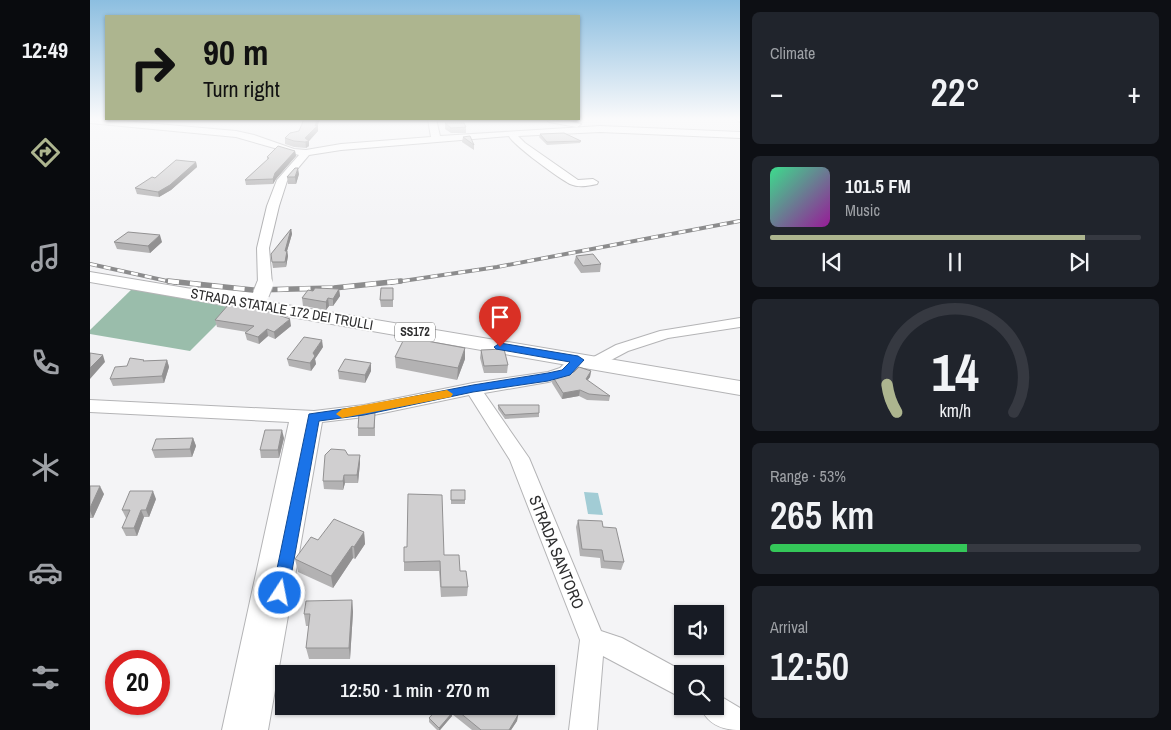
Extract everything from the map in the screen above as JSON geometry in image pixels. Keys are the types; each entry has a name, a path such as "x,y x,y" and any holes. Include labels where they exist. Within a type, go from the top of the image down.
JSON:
{"main road":[{"name":"STRADA STATALE 172 DEI TRULLI","path":"90,277 740,388"}],"street":[{"path":"300,152 311,152"},
{"path":"187,293 214,290 256,296 263,289 263,248 273,206 282,180 306,153"},
{"path":"90,406 306,417 399,404 473,388 548,377 566,372 622,348 665,334 740,322"},
{"name":"STRADA SANTORO","path":"473,388 519,458 592,640 583,730"},
{"path":"236,730 306,417"},
{"path":"254,730 306,417"},
{"path":"592,640 613,647 674,681"},
{"path":"724,714 740,725"}],"lane":[{"path":"532,152 574,182 580,184 593,182"}],"green space":[{"path":"132,289 233,308 190,351 90,334 90,330"}],"water":[{"path":"584,492 598,493 603,515 588,514"}],"building":[{"path":"272,152 294,152 275,173 273,179 245,180 269,158 267,157"},
{"path":"176,160 196,162 170,185 158,192 135,188 152,177 155,178"},
{"path":"295,168 298,168 295,177 287,177"},
{"path":"291,229 285,251 287,251 285,262 272,262 271,254"},
{"path":"128,232 160,235 148,246 114,242"},
{"path":"593,254 601,264 583,266 576,256"},
{"path":"315,288 339,289 333,299 328,298 326,302 302,298 308,290 313,291"},
{"path":"381,288 393,288 393,300 380,300"},
{"path":"229,304 258,308 290,319 274,332 267,329 258,337 245,333 254,326 215,320"},
{"path":"304,337 322,340 313,353 315,356 310,363 287,359"},
{"path":"405,337 465,348 458,368 395,357"},
{"path":"504,349 508,365 484,366 481,350"},
{"path":"90,353 103,355 90,368"},
{"path":"130,358 143,361 167,360 162,376 110,379 115,367 127,366"},
{"path":"345,359 371,363 365,375 338,371"},
{"path":"579,367 591,371 586,379 610,396 589,394 580,390 563,393 553,377 574,372"},
{"path":"498,405 539,405 539,413 505,415"},
{"path":"359,413 375,413 374,428 358,428"},
{"path":"265,430 282,430 278,450 260,450"},
{"path":"193,438 190,449 152,450 156,439"},
{"path":"331,449 345,450 348,455 360,455 357,475 344,475 343,481 323,481 325,455"},
{"path":"90,486 100,486 90,508"},
{"path":"451,490 465,490 465,500 451,500"},
{"path":"130,491 153,491 146,510 141,510 134,528 122,528 130,510 122,510"},
{"path":"408,494 442,495 444,555 459,555 460,571 466,571 468,587 441,587 440,561 404,562 404,547 407,547"},
{"path":"334,519 364,532 331,576 295,559 311,537 318,540"},
{"path":"578,520 602,521 603,527 616,528 624,562 604,561 602,550 582,549"},
{"path":"352,600 349,648 306,648 310,614 304,614 306,601"},
{"path":"432,715 450,715 439,728 429,718"},
{"path":"463,715 518,715 509,730 481,730"}],"railway":[{"path":"389,283 497,267 740,221"},
{"path":"90,264 176,283"},
{"path":"168,281 253,290 334,288 401,281"}],"slow traffic":[{"path":"342,414 408,403 447,394"}],"route":[{"path":"280,593 314,418 408,403 473,388 548,377 566,372 578,360 500,347"}]}
